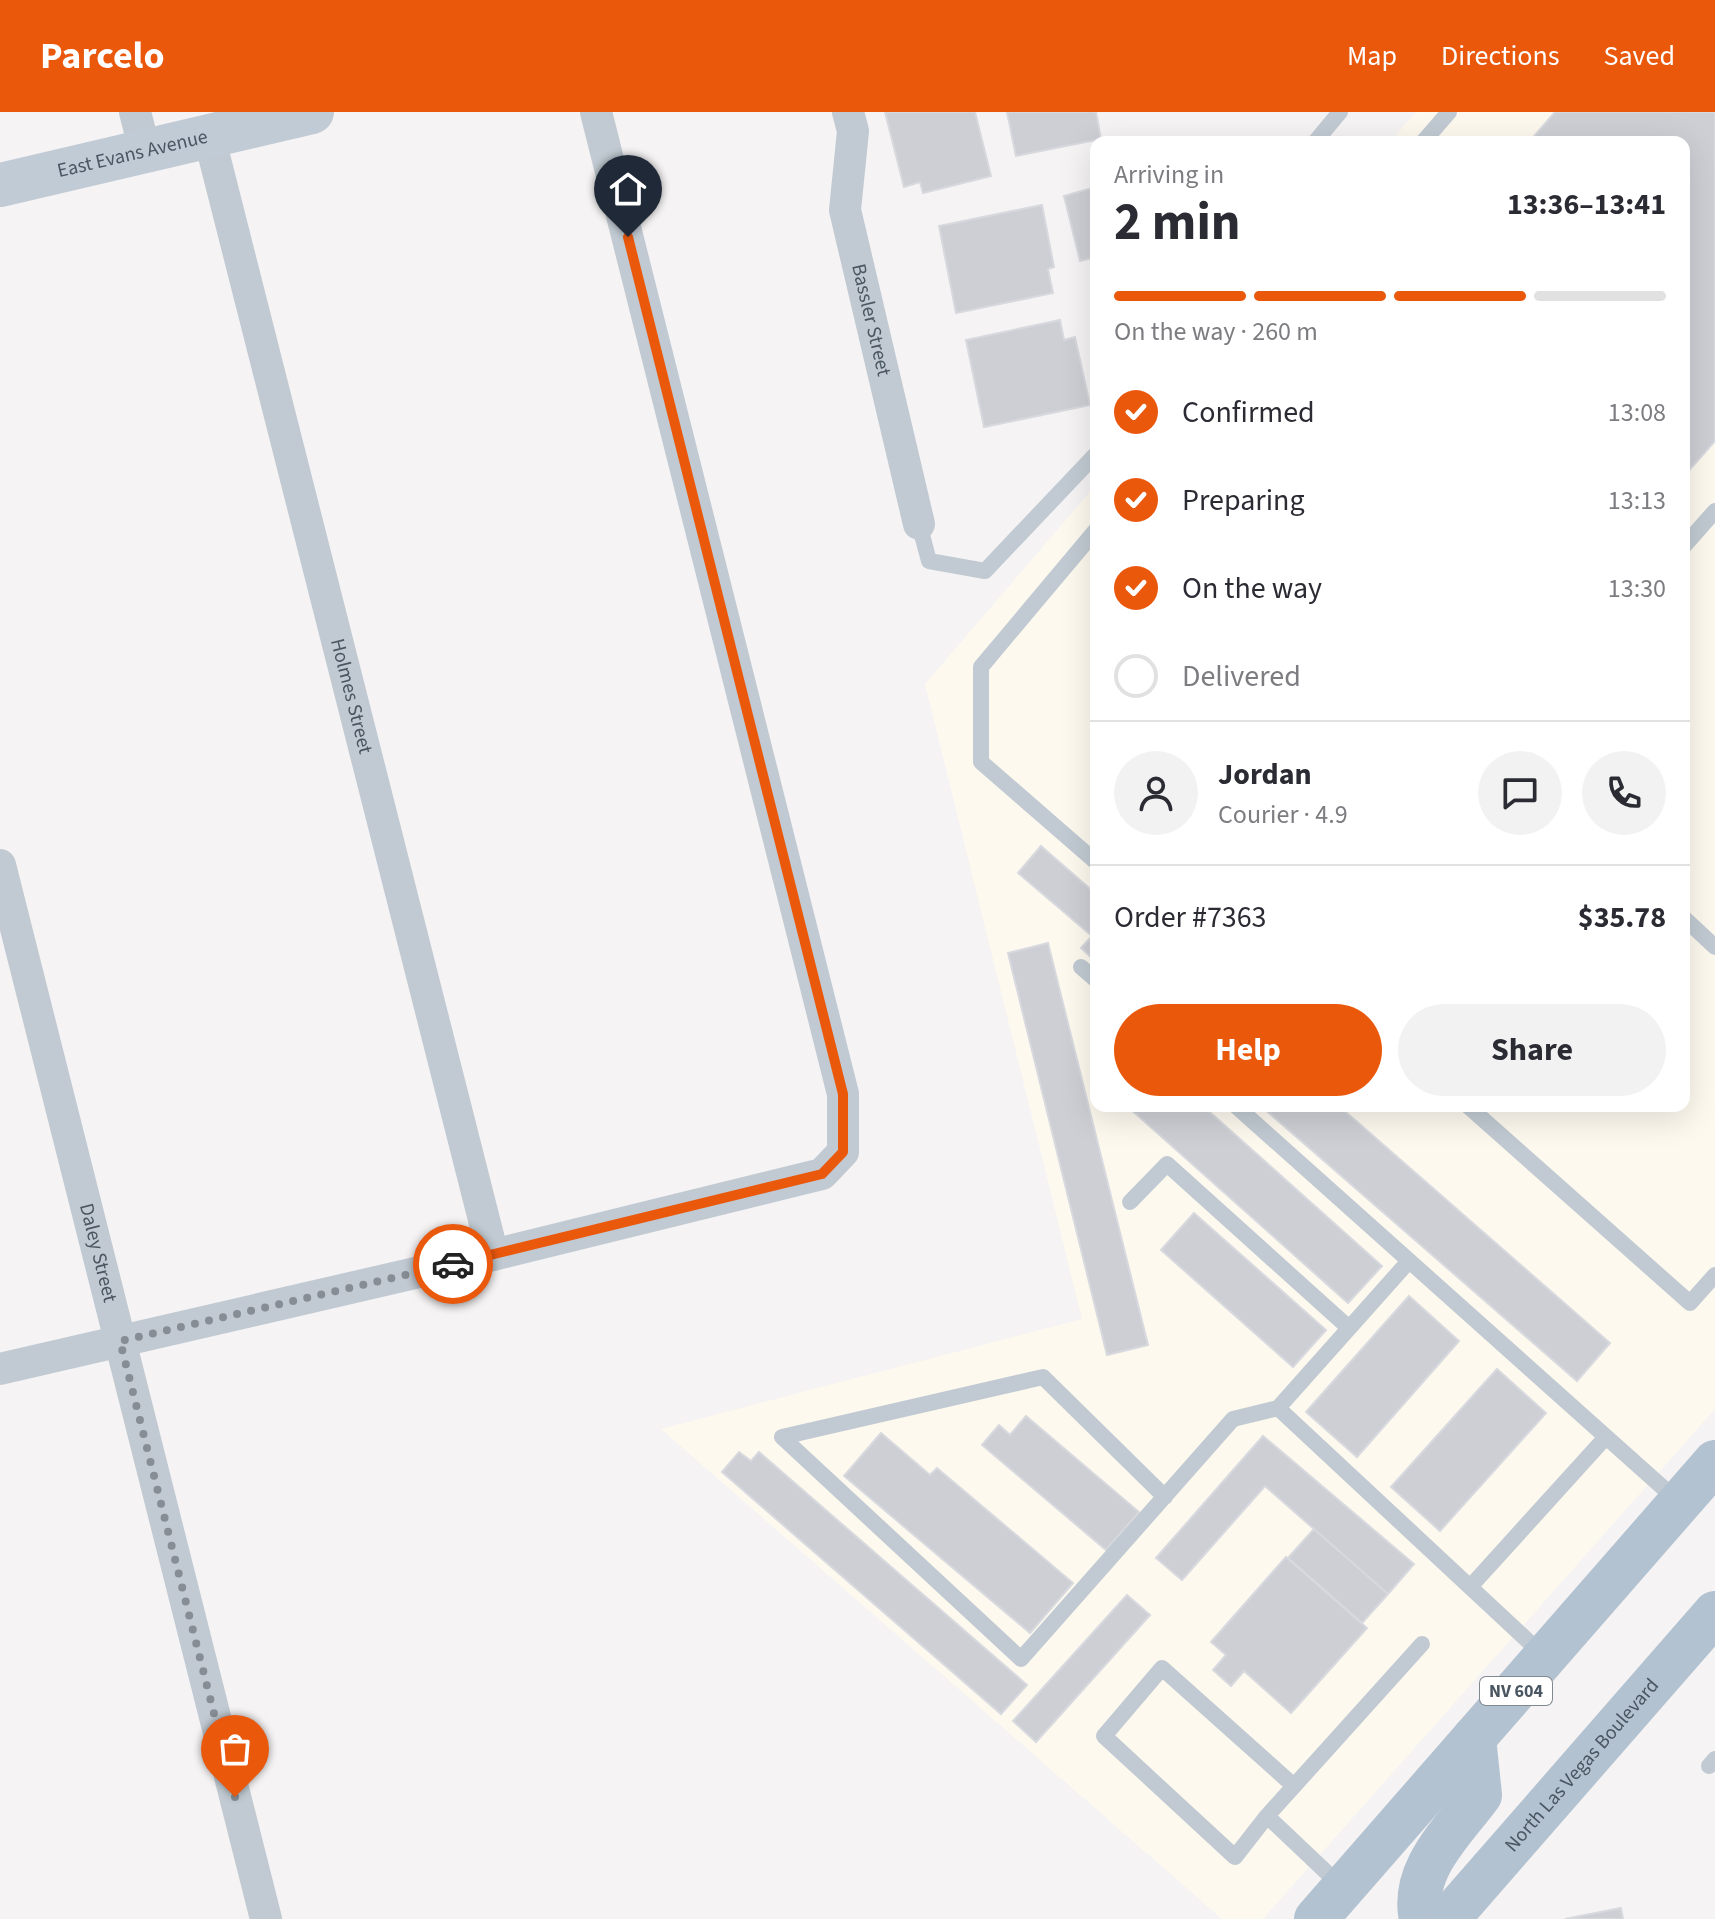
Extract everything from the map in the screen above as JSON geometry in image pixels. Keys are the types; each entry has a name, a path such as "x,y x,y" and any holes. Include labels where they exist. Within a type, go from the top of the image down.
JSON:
{"main road":[{"name":"NV 604","path":"1339,1909 1474,1738 1715,1462"},
{"name":"North Las Vegas Boulevard","path":"1448,1919 1715,1613"},
{"path":"1421,1919 1417,1902 1420,1880 1480,1795 1474,1738"}],"street":[{"name":"East Evans Avenue","path":"0,185 140,132 209,136 312,112"},
{"path":"0,1369 493,1255 822,1174 843,1152 843,1094 596,112"},
{"name":"Bassler Street","path":"848,112 853,131 845,210 919,524"},
{"name":"Holmes Street","path":"209,136 493,1255"},
{"name":"Daley Street","path":"0,865 266,1919"}],"lane":[{"path":"1320,136 1340,112"},
{"path":"1428,136 1449,112"},
{"path":"919,524 929,561 985,571 1090,460"},
{"path":"1690,539 1715,511"},
{"path":"1090,537 981,667 981,762 1090,857"},
{"path":"1690,924 1715,947"},
{"path":"1081,967 1090,975"},
{"path":"1243,1112 1680,1503"},
{"path":"1475,1112 1690,1303 1715,1275"},
{"path":"1130,1202 1167,1164 1349,1328"},
{"path":"1165,1497 1043,1377 782,1437 1021,1659 1165,1497 1233,1419 1278,1408 1409,1261"},
{"path":"1278,1408 1545,1657"},
{"path":"1470,1587 1606,1437"},
{"path":"1294,1786 1162,1668 1104,1736 1235,1857 1267,1816 1422,1644"},
{"path":"1267,1816 1339,1909"}],"shaded area":[{"path":"1416,112 1715,112 1715,1409 1263,1919 1222,1919 661,1429 1082,1319 925,684 1090,492 1090,1112 1690,1112 1690,136 1395,136"}],"building":[{"path":"885,112 975,112 991,176 923,193 920,182 904,187"},
{"path":"1007,112 1096,112 1100,136 1090,136 1090,141 1016,156"},
{"path":"1555,112 1715,112 1715,441 1690,469 1690,136 1534,136"},
{"path":"1090,189 1090,258 1080,261 1064,196"},
{"path":"1042,205 1054,267 1048,269 1053,293 956,313 939,226"},
{"path":"1060,320 1064,340 1075,337 1090,405 984,427 966,340"},
{"path":"1041,846 1090,889 1090,934 1018,873"},
{"path":"1090,938 1090,956 1081,948"},
{"path":"1048,943 1148,1345 1107,1355 1008,953"},
{"path":"1134,1112 1210,1112 1382,1266 1348,1303"},
{"path":"1268,1112 1346,1112 1610,1343 1577,1381"},
{"path":"1194,1213 1326,1330 1293,1367 1161,1250"},
{"path":"1409,1296 1459,1341 1357,1457 1306,1412"},
{"path":"1497,1369 1546,1413 1440,1531 1391,1487"},
{"path":"1026,1416 1139,1512 1106,1550 982,1445 999,1425 1010,1435"},
{"path":"881,1433 930,1475 937,1468 1073,1583 1030,1633 844,1476"},
{"path":"1263,1436 1414,1564 1388,1594 1265,1486 1182,1580 1156,1558"},
{"path":"739,1452 751,1461 759,1452 1027,1685 1001,1714 722,1472"},
{"path":"1314,1529 1388,1594 1362,1623 1288,1558"},
{"path":"1286,1557 1367,1628 1291,1713 1244,1671 1231,1686 1213,1670 1226,1655 1211,1642"},
{"path":"1127,1595 1150,1615 1036,1742 1013,1721"},
{"path":"1621,1908 1623,1919 1565,1919"}],"way so far":[{"path":"235,1797 120,1341 453,1264"}],"route":[{"path":"453,1264 822,1174 843,1152 843,1094 628,237"}]}
